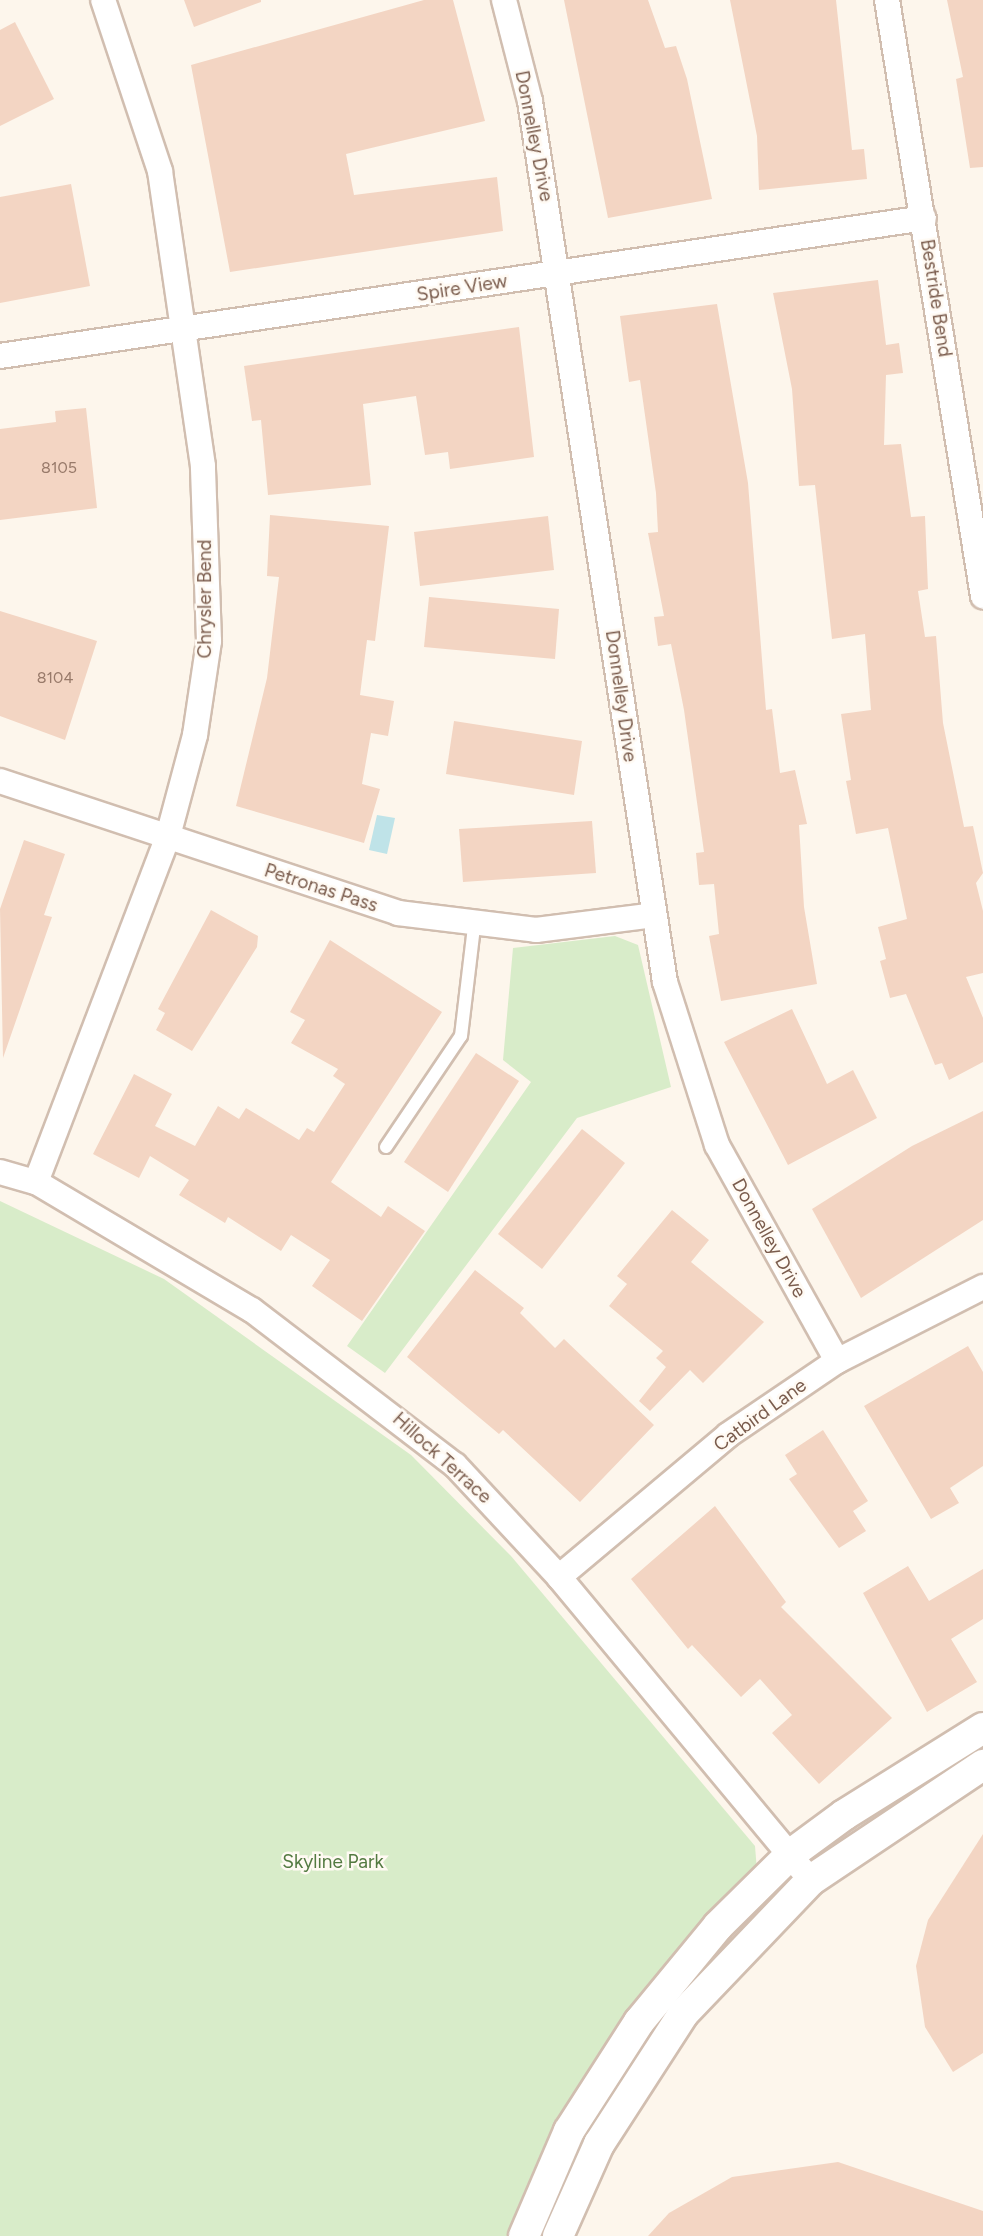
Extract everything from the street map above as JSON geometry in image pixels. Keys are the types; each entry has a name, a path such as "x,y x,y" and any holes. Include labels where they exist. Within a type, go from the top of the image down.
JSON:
{"street":[{"name":"Chrysler Bend","path":"36,1182 167,836 195,736 209,641 203,466 186,332 160,172 103,0"},
{"name":"Donnelley Drive","path":"504,0 530,101 654,915 684,1055 717,1145 837,1361"},
{"name":"Bestride Bend","path":"887,0 983,596"},
{"name":"Spire View","path":"0,356 186,332 558,272 924,218"},
{"name":"Petronas Pass","path":"0,781 398,913 474,927 536,930 654,915"},
{"name":"Hillock Terrace","path":"0,1172 36,1182 252,1310 382,1404 455,1465 559,1577 811,1880"},
{"name":"Catbird Lane","path":"559,1577 728,1435 837,1361 983,1287"},
{"path":"524,2236 569,2132 639,2022 718,1926 791,1854 983,1728"},
{"path":"558,2236 600,2144 683,2014 811,1880 983,1765"}],"lane":[{"path":"386,1147 461,1036 474,927"}],"green space":[{"path":"615,936 638,945 671,1087 577,1118 385,1373 347,1346 531,1082 503,1060 513,948"},
{"name":"Skyline Park","path":"0,1201 164,1279 411,1455 511,1556 755,1846 757,1871 511,2236 0,2236"}],"water":[{"path":"377,815 395,818 387,854 369,850"}],"building":[{"path":"184,0 261,0 261,2 194,27"},
{"path":"424,0 453,0 485,121 346,154 354,195 497,177 503,231 230,272 191,65"},
{"path":"564,0 648,0 665,48 676,46 687,79 712,199 608,218"},
{"path":"730,0 836,0 852,150 864,149 867,179 759,190 757,136"},
{"path":"947,0 983,0 983,167 970,168 956,79 963,77"},
{"path":"15,22 54,99 0,126 0,30"},
{"path":"71,184 90,286 0,303 0,197"},
{"path":"878,280 886,345 899,343 903,373 886,375 884,445 901,444 911,517 925,516 928,589 918,591 925,637 936,636 943,723 964,827 973,826 983,873 976,883 983,911 983,973 966,977 983,1018 983,1062 949,1080 942,1063 935,1065 906,994 890,998 880,961 886,959 878,927 907,919 888,828 856,834 846,781 851,780 841,714 871,710 865,634 832,639 815,485 799,486 792,389 773,293"},
{"path":"717,304 748,483 766,710 772,709 780,773 795,770 807,824 799,825 804,907 817,984 721,1001 709,936 719,934 714,884 699,885 696,853 704,852 684,710 671,644 658,646 654,617 664,616 648,533 658,532 656,493 640,380 629,382 620,316"},
{"path":"519,327 534,457 450,469 448,452 425,455 416,396 363,404 371,485 268,495 261,420 252,421 244,366"},
{"path":"86,408 97,508 0,520 0,429 56,422 55,411"},
{"path":"270,515 389,526 375,641 367,640 360,695 394,701 388,736 371,733 362,784 380,789 364,843 236,806 267,678 279,577 267,576"},
{"path":"548,516 554,570 420,586 414,532"},
{"path":"429,597 559,609 555,659 424,647"},
{"path":"0,611 97,641 65,740 0,716"},
{"path":"454,721 582,741 574,795 446,774"},
{"path":"592,821 596,873 463,882 459,829"},
{"path":"24,840 65,854 44,915 52,917 3,1058 0,909"},
{"path":"211,910 258,936 257,947 192,1051 156,1030 165,1013 158,1009"},
{"path":"330,940 442,1012 331,1182 381,1217 388,1206 425,1231 362,1321 312,1286 330,1260 291,1235 281,1251 228,1217 225,1223 179,1195 189,1180 150,1156 139,1178 93,1154 134,1074 172,1094 155,1126 195,1146 218,1106 239,1119 246,1108 299,1140 307,1128 314,1132 345,1084 333,1076 338,1069 291,1043 305,1020 290,1012"},
{"path":"792,1009 827,1084 853,1070 877,1118 788,1165 724,1042"},
{"path":"476,1053 519,1081 448,1192 404,1162"},
{"path":"983,1111 983,1220 861,1298 812,1209 912,1146"},
{"path":"582,1129 625,1163 542,1269 498,1234"},
{"path":"672,1210 709,1240 691,1262 764,1322 703,1383 690,1370 650,1411 639,1401 666,1367 656,1358 663,1351 609,1306 627,1284 617,1276"},
{"path":"475,1270 524,1308 520,1313 555,1348 564,1339 654,1425 580,1502 503,1430 499,1434 407,1357"},
{"path":"968,1346 983,1372 983,1466 950,1488 959,1503 931,1519 864,1406"},
{"path":"823,1430 868,1501 853,1511 866,1531 839,1548 789,1479 797,1474 785,1455"},
{"path":"715,1506 786,1602 781,1607 892,1718 819,1784 772,1733 792,1715 760,1679 741,1697 692,1645 688,1649 631,1579"},
{"path":"908,1566 929,1601 983,1569 983,1619 951,1639 977,1682 927,1712 863,1593"},
{"path":"983,1834 983,2053 953,2072 925,2027 916,1966 928,1920"},
{"path":"838,2162 983,2211 983,2236 648,2236 669,2213 732,2177"}]}
